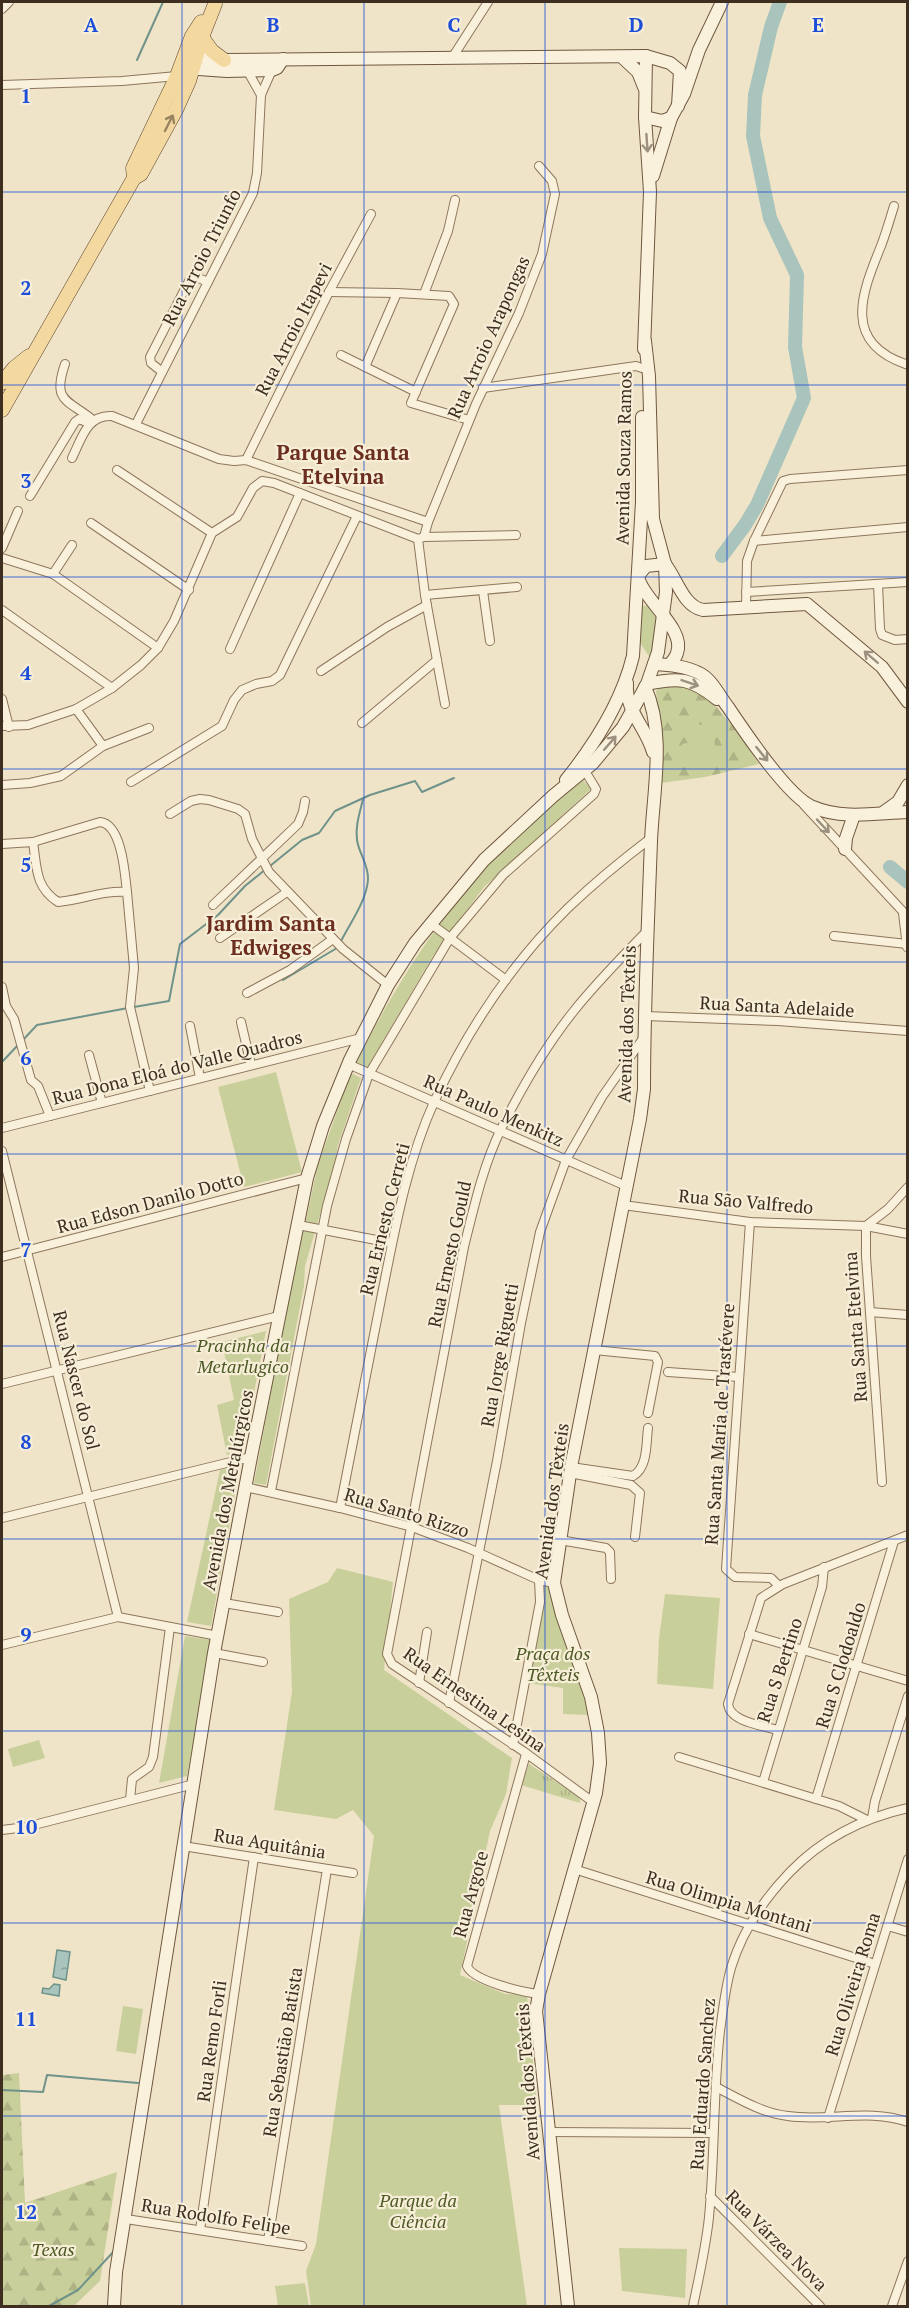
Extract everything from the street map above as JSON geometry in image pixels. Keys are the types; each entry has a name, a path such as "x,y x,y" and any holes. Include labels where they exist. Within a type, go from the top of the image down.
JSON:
{"main road":[{"name":"Avenida Souza Ramos","path":"650,192 657,158 671,118 722,2"},
{"path":"136,173 163,107 202,37 216,3"},
{"path":"3,405 181,99 186,65 195,30 216,3"},
{"path":"202,37 212,51 224,60"},
{"path":"186,65 224,60 646,56 670,63 682,60 699,50"},
{"name":"Avenida Souza Ramos","path":"638,576 642,502 642,368 650,192 645,117 646,56"},
{"path":"622,57 638,72 647,94"},
{"path":"186,65 272,70 277,68 283,60"},
{"name":"Avenida Souza Ramos","path":"670,63 680,71 678,106"},
{"path":"645,117 662,122 671,118"},
{"name":"Avenida Souza Ramos","path":"645,340 649,376 653,519 665,564"},
{"path":"2,383 14,368 34,353"},
{"path":"669,665 678,653 678,643 664,615 645,594 638,576 646,566 665,564 675,577 689,604 695,608 807,604 882,667 908,702"},
{"name":"Avenida dos Metalúrgicos","path":"114,2307 116,2272 214,1653 307,1178 348,1064 388,985 430,923 484,860 553,796 585,771 632,713 654,664 664,615 665,564"},
{"name":"Avenida dos Metalúrgicos","path":"553,796 580,762 627,680 635,641 638,576"},
{"path":"635,641 645,656 654,664 690,669 706,677 759,752 802,802 822,811 854,815 908,812"},
{"path":"646,685 670,679 686,680 704,688 727,707"},
{"path":"627,680 626,695 632,713"},
{"name":"Avenida dos Têxteis","path":"568,2307 536,2011 538,1994 593,1802 600,1763 598,1733 591,1697 562,1615 554,1582 571,1470 644,1089 656,715 646,685"},
{"name":"Avenida dos Têxteis","path":"632,713 650,740 655,762"},
{"path":"883,813 906,793"},
{"path":"845,849 846,838 854,815"}],"street":[{"path":"2,9 9,2"},
{"path":"452,58 488,2"},
{"path":"2,85 122,81 186,65"},
{"path":"247,70 261,95"},
{"path":"261,95 272,70"},
{"name":"Rua Arroio Triunfo","path":"136,424 253,193 257,173 261,95"},
{"name":"Rua Arroio Arapongas","path":"421,538 469,420 534,279 549,226 554,188 549,177 539,166"},
{"path":"424,294 448,231 455,200"},
{"path":"894,206 861,304 862,325 870,341 877,348 908,365"},
{"name":"Rua Arroio Itapevi","path":"246,460 329,292 372,214"},
{"path":"161,371 152,363 150,357 189,281 196,277 208,282"},
{"path":"329,292 446,295 452,298 454,304 411,403 469,420"},
{"path":"365,367 397,293"},
{"path":"341,355 416,392"},
{"path":"65,364 59,381 60,390 69,404 91,422"},
{"path":"483,388 636,366 642,368"},
{"path":"72,458 91,422 100,416 111,416 136,424 219,459 246,460 428,522"},
{"path":"30,496 75,422 79,418 91,422"},
{"path":"117,470 212,533"},
{"path":"746,607 746,569 754,541 780,484 787,479 908,470"},
{"path":"2,699 5,727 40,723 76,710 131,674 158,648 174,621 212,533 237,517 253,488 261,481 274,483 357,516 421,538 516,535"},
{"path":"230,649 300,493"},
{"path":"2,548 18,511"},
{"path":"131,782 222,726 234,700 242,690 272,681 280,675 357,516"},
{"path":"91,523 189,590"},
{"path":"754,541 908,527"},
{"path":"421,538 425,595 445,704"},
{"path":"53,574 72,544"},
{"path":"2,558 53,574 158,648"},
{"path":"746,592 908,582"},
{"path":"878,584 882,635 895,640 908,639"},
{"path":"425,595 517,587"},
{"path":"483,591 490,640"},
{"path":"321,671 387,627 427,605"},
{"path":"2,610 112,688"},
{"path":"362,723 437,660"},
{"path":"76,710 103,746"},
{"path":"2,784 30,783 61,776 103,746 149,728"},
{"path":"271,1491 322,1229 346,1139 369,1074 450,938 503,875 594,794 596,789 594,783 585,771"},
{"path":"170,814 191,801 200,799 238,809 248,819 252,839 265,865 287,892 333,939 366,969 388,985"},
{"path":"213,905 265,865 298,824 305,801"},
{"path":"802,802 905,915 907,946 834,936"},
{"path":"2,844 33,842 100,822 110,826 122,852 134,968 130,1007 150,1092"},
{"name":"Rua Ernesto Cerreti","path":"340,1508 392,1243 409,1171 434,1102 465,1042 506,980 539,938 596,881 651,838"},
{"path":"33,842 46,895 58,902 113,891 127,892"},
{"path":"220,938 287,892"},
{"path":"430,923 506,980"},
{"name":"Rua Ernesto Gould","path":"412,1527 464,1247 479,1186 500,1130 533,1071 572,1013 608,971 648,930"},
{"path":"247,993 290,970 333,939"},
{"path":"2,987 6,1006 14,1019 31,1080 38,1086 50,1116"},
{"name":"Rua Santa Adelaide","path":"645,1016 778,1021 908,1031"},
{"path":"241,1022 251,1065"},
{"path":"190,1026 200,1078"},
{"name":"Rua Jorge Riguetti","path":"449,1703 540,1232 566,1160 602,1097 644,1036"},
{"name":"Rua Dona Eloá do Valle Quadros","path":"2,1128 361,1038"},
{"path":"89,1055 102,1103"},
{"name":"Rua Paulo Menkitz","path":"348,1064 626,1186"},
{"name":"Rua Nascer do Sol","path":"2,1151 118,1617"},
{"name":"Rua Edson Danilo Dotto","path":"2,1257 307,1178"},
{"name":"Rua Santa Etelvina","path":"882,1482 866,1256 867,1226 888,1209 908,1187"},
{"name":"Rua São Valfredo","path":"622,1205 750,1222 867,1226 908,1234"},
{"name":"Rua Santa Maria de Trastévere","path":"750,1222 726,1569 735,1577 771,1578 779,1586"},
{"path":"298,1225 392,1243"},
{"path":"870,1312 908,1316"},
{"path":"2,1384 279,1316"},
{"path":"594,1350 655,1356 658,1362 648,1413"},
{"path":"668,1372 739,1377"},
{"path":"571,1470 633,1476 639,1472 644,1463 648,1428"},
{"path":"2,1518 251,1457"},
{"path":"571,1470 631,1485 639,1490 635,1537"},
{"name":"Rua Santo Rizzo","path":"245,1487 271,1491 412,1527 539,1580 554,1582"},
{"name":"Rua Ernestina Lesina","path":"412,1527 387,1654 392,1664 593,1802"},
{"path":"777,1730 736,1717 728,1704 761,1598 779,1586 908,1535"},
{"path":"560,1540 606,1548 610,1552 611,1579"},
{"name":"Rua S Clodoaldo","path":"816,1799 894,1541"},
{"name":"Rua S Bertino","path":"763,1782 822,1587 824,1567"},
{"path":"513,1745 540,1602 539,1580"},
{"path":"224,1603 278,1612"},
{"path":"2,1645 118,1617 218,1636"},
{"path":"130,1800 132,1779 149,1767 153,1757 170,1627"},
{"path":"419,1683 427,1632"},
{"path":"749,1634 908,1681"},
{"path":"214,1653 263,1662"},
{"path":"680,1757 839,1806 869,1819 908,1696"},
{"name":"Rua Argote","path":"526,1754 467,1966 474,1975 514,1989 538,1994"},
{"path":"2,1830 26,1827 194,1784"},
{"name":"Rua Eduardo Sanchez","path":"693,2307 706,2239 725,1993 731,1968 749,1925 768,1897 796,1866 842,1832 869,1819 908,1808"},
{"name":"Rua Aquitânia","path":"183,1846 353,1873"},
{"name":"Rua Remo Forli","path":"200,2230 254,1857"},
{"name":"Rua Oliveira Roma","path":"828,2118 908,1859"},
{"name":"Rua Sebastião Batista","path":"268,2241 327,1869"},
{"name":"Rua Olimpia Montani","path":"574,1869 875,1964"},
{"path":"888,1926 908,1932"},
{"path":"716,2087 770,2112 789,2116 828,2118 893,2116 908,2122"},
{"path":"548,2132 713,2133"},
{"name":"Rua Várzea Nova","path":"710,2196 820,2307"},
{"name":"Rua Rodolfo Felipe","path":"126,2219 302,2246"},
{"path":"892,2307 908,2261"}],"green space":[{"path":"647,605 659,620 651,659 636,637 637,608"},
{"path":"681,683 708,697 732,725 759,764 705,777 661,783 662,738 656,691 664,684"},
{"path":"704,724 706,733 681,738 679,729"},
{"path":"714,738 717,759 685,764 682,744"},
{"path":"582,779 591,789 484,887 433,956 367,1068 356,1063 406,974 464,893 486,867 519,835"},
{"path":"276,1072 302,1172 244,1187 218,1087"},
{"path":"351,1073 361,1078 338,1145 335,1163 305,1266 304,1286 266,1485 254,1483 283,1327 318,1164"},
{"name":"Pracinha da Metarlugico","path":"266,1331 243,1450 227,1455 217,1405 234,1400 222,1342"},
{"path":"240,1467 211,1626 187,1622 220,1470"},
{"name":"Parque da Ciência","path":"337,1568 393,1582 384,1670 512,1758 506,1794 490,1831 460,1975 505,1994 527,1994 537,2105 499,2105 527,2306 311,2306 306,2271 316,2244 374,1836 353,1810 336,1819 274,1810 292,1692 289,1599 328,1582"},
{"name":"Praça dos Têxteis","path":"541,1584 552,1584 590,1715 563,1714 563,1688 527,1683"},
{"path":"665,1594 720,1598 713,1689 657,1684 659,1638"},
{"path":"185,1636 212,1640 187,1776 159,1783"},
{"path":"39,1740 45,1758 13,1767 8,1749"},
{"path":"529,1764 575,1794 580,1799 580,1803 521,1785"},
{"path":"123,2006 143,2009 136,2054 116,2051"},
{"name":"Texas","path":"19,2073 25,2203 117,2172 100,2281 74,2306 2,2306 2,2075"},
{"path":"619,2248 687,2249 685,2298 622,2291"},
{"path":"305,2283 309,2306 278,2306 275,2286"}],"water":[{"path":"57,1950 70,1952 66,1980 53,1977"},
{"path":"54,1984 60,1985 59,1996 42,1993 43,1988 49,1989"}],"waterway":[{"path":"137,60 163,2"},
{"path":"722,556 757,505 804,398 795,347 797,275 770,218 753,136 755,95 771,27 780,2"},
{"path":"270,866 302,840 319,833 335,811 370,795 415,781 422,792 454,778"},
{"path":"340,943 367,888 367,869 358,845 357,835 363,799"},
{"path":"890,867 908,882"},
{"path":"134,1007 169,1001 180,944 218,915 245,886 266,869"},
{"path":"283,980 337,948"},
{"path":"22,1041 37,1025 128,1008"},
{"path":"2,1062 18,1045"},
{"path":"2,2090 43,2092 47,2075 138,2083"},
{"path":"49,2306 78,2290 115,2250"}],"district":[{"name":"Parque Santa Etelvina","path":"343,464"},
{"name":"Jardim Santa Edwiges","path":"271,935"}]}
